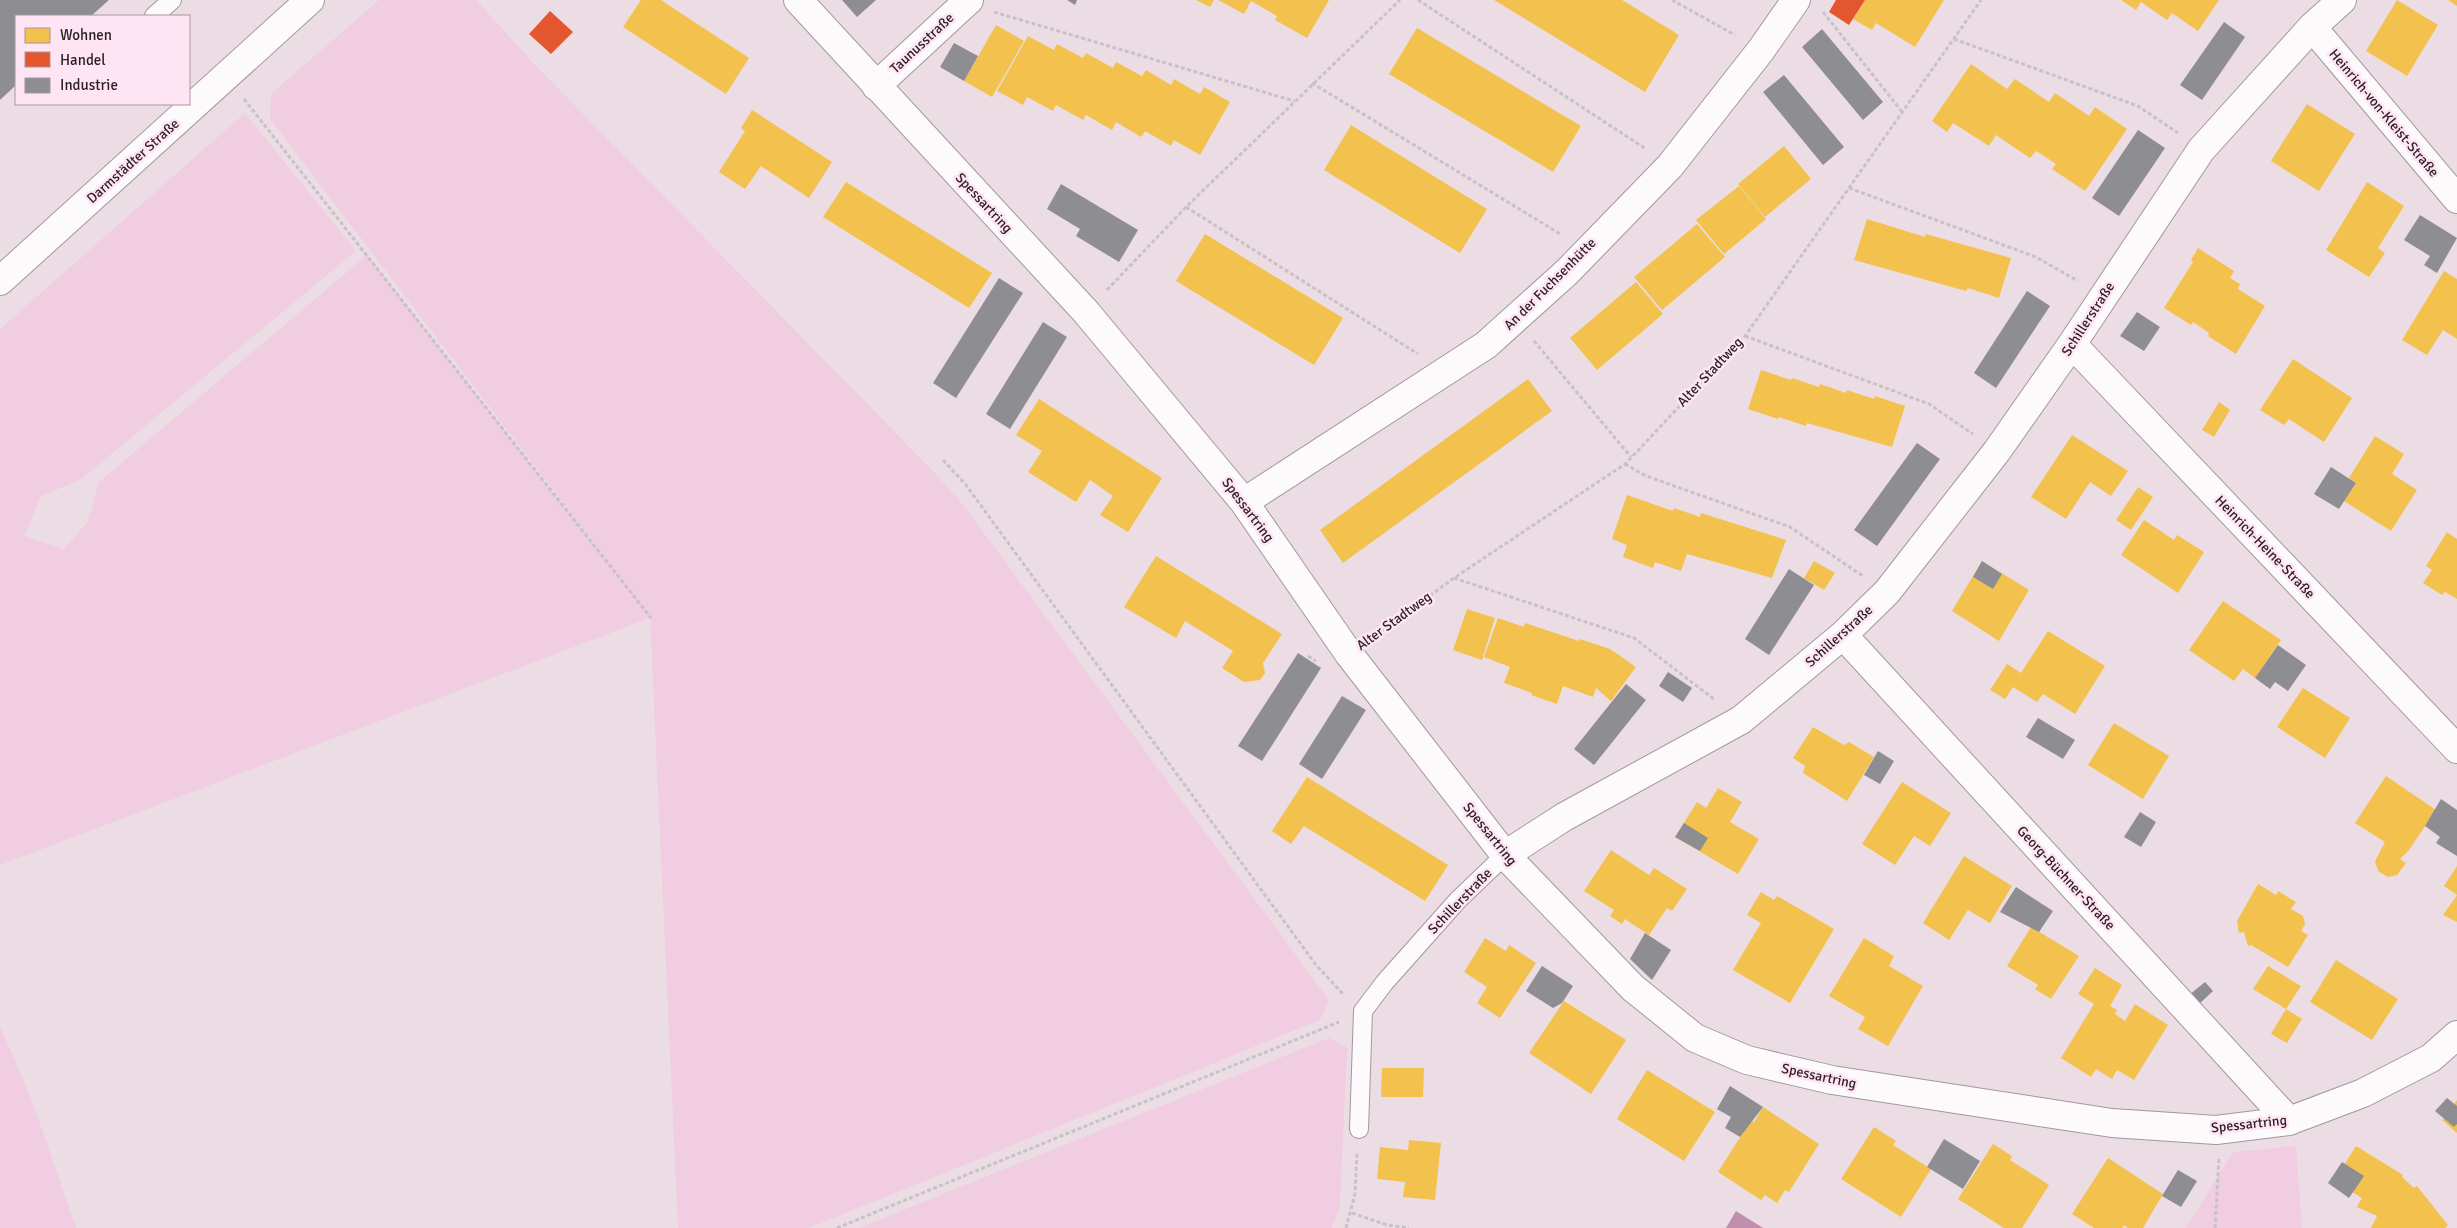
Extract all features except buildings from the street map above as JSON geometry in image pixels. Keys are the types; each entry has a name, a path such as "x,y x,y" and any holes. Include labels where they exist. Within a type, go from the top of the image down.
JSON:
{"street":[{"name":"Darmstädter Straße","path":"0,281 310,0"},
{"name":"Spessartring","path":"798,0 1086,312 1244,502 1349,654 1506,855 1633,988 1695,1038 1747,1060 1832,1080 2112,1123 2216,1130 2289,1121 2363,1093 2431,1058 2457,1035"},
{"name":"Schillerstraße","path":"1506,855 1564,818 1741,720 1843,635 1887,592 1997,451 2072,344 2102,296 2201,150 2312,27 2342,0"},
{"name":"Taunusstraße","path":"876,86 967,2"},
{"name":"An der Fuchsenhütte","path":"1244,502 1486,346 1516,320 1567,272 1586,249 1670,166 1761,50 1807,4"},
{"name":"Heinrich-von-Kleist-Straße","path":"2312,27 2457,199"},
{"name":"Heinrich-Heine-Straße","path":"2072,344 2457,750"},
{"name":"Georg-Büchner-Straße","path":"1843,635 2289,1121"}],"lane":[{"path":"155,15 172,0"},
{"name":"Schillerstraße","path":"1363,1011 1385,982 1458,900 1506,855"},
{"path":"1359,1129 1363,1011"}],"path":[{"path":"1086,312 1186,207 1312,83 1400,0"},
{"path":"1418,0 1670,166"},
{"path":"1672,0 1761,50"},
{"name":"Alter Stadtweg","path":"1349,654 1454,578 1626,464 1632,458 1745,336 1981,0"},
{"path":"967,2 1294,101"},
{"path":"1807,4 1903,113"},
{"path":"1954,39 2138,106 2201,150"},
{"path":"227,77 651,618"},
{"path":"1312,83 1586,249"},
{"path":"1849,188 2036,257 2102,296"},
{"path":"1186,207 1446,372"},
{"path":"1516,320 1632,458"},
{"path":"1745,336 1930,404 1997,451"},
{"path":"837,1228 1363,1011 1338,990 1316,965 966,485 943,460"},
{"path":"1626,464 1646,476 1790,527 1887,592"},
{"path":"1454,578 1634,638 1741,720"},
{"path":"1346,1228 1352,1213 1359,1129"},
{"path":"2215,1228 2219,1152 2216,1130"},
{"path":"1352,1213 1387,1226 1409,1228"}],"shaded area":[{"path":"379,0 476,0 538,68 933,471 964,506 1329,1000 1320,1020 809,1228 678,1228 650,618 0,865 0,329 245,113 356,251 80,480 41,496 24,536 64,549 88,521 99,482 367,255 617,574 270,119 271,94"},
{"path":"0,1026 33,1103 76,1228 0,1228"},
{"path":"1329,1038 1347,1048 1340,1205 1332,1228 859,1228"},
{"path":"2296,1146 2302,1228 2186,1228 2233,1152"},
{"path":"1736,1211 1763,1228 1726,1228"}]}
